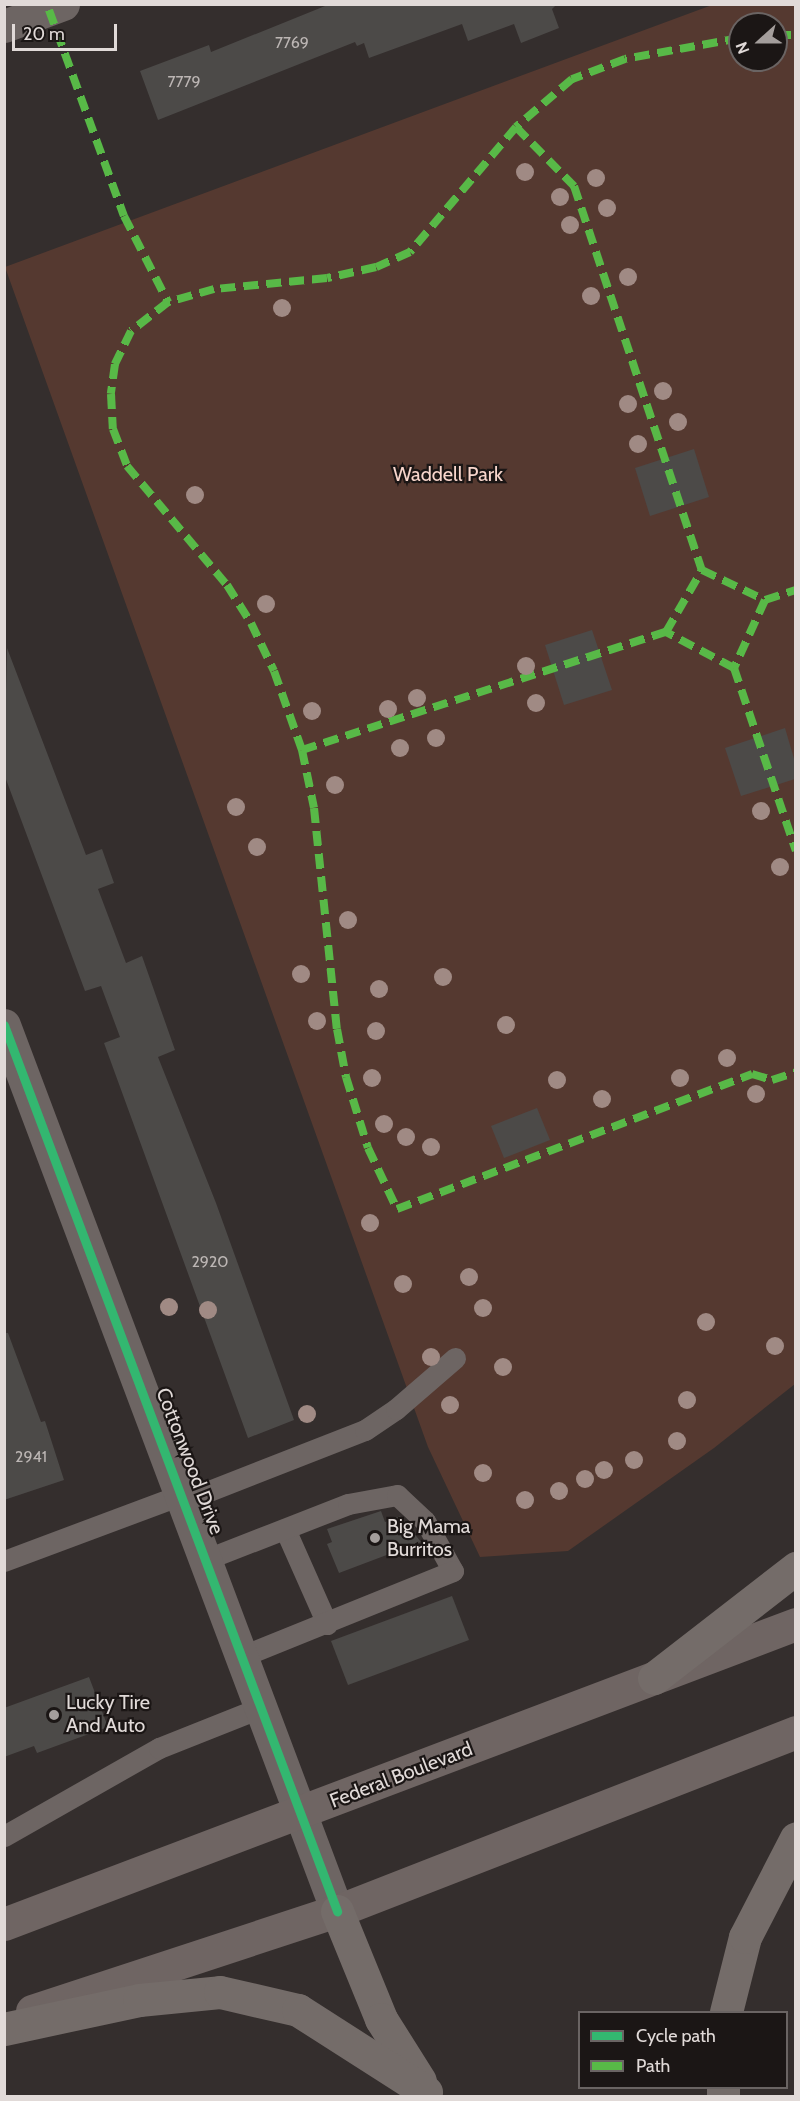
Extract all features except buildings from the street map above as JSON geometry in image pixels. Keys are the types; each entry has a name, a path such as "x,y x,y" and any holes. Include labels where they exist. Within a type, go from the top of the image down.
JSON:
{"highway":[{"path":"654,1678 795,1568"},
{"path":"727,2011 745,1938 795,1838"},
{"path":"337,1911 381,2019 429,2094"},
{"path":"4,2029 139,2000 220,1992 298,2010 429,2094"}],"main road":[{"name":"Federal Boulevard","path":"4,1924 301,1814 795,1624"},
{"path":"4,2020 337,1911 795,1732"}],"street":[{"path":"4,26 63,4"},
{"name":"Cottonwood Drive","path":"4,1025 207,1558 337,1911"}],"lane":[{"path":"4,1561 365,1430 396,1409 455,1358"},
{"path":"207,1558 348,1504 397,1495 425,1521 453,1571 327,1624 243,1656"},
{"path":"285,1529 327,1624"},
{"path":"4,1836 159,1748 262,1707"}],"green space":[{"name":"Waddell Park","path":"712,5 795,5 795,1384 714,1448 568,1551 480,1557 428,1447 5,267"}],"marked path":[{"path":"49,10 124,216 168,302"},
{"path":"788,35 796,35"},
{"path":"728,40 625,59 572,79 516,127 410,252 376,267 327,278 214,289 168,302 131,331 115,364 111,394 113,429 127,466 227,585 251,623 274,671 302,750 314,808 337,1029 346,1077 368,1148 397,1209 752,1074 772,1080 796,1072"},
{"path":"516,127 574,186 702,570"},
{"path":"734,668 666,632 702,570 765,600 734,668 796,851"},
{"path":"765,600 796,590"},
{"path":"302,750 666,632"}],"cycle path":[{"path":"4,1025 337,1911"}],"place":[{"name":"Big Mama Burritos","path":"375,1538"},
{"name":"Lucky Tire And Auto","path":"54,1715"}]}
